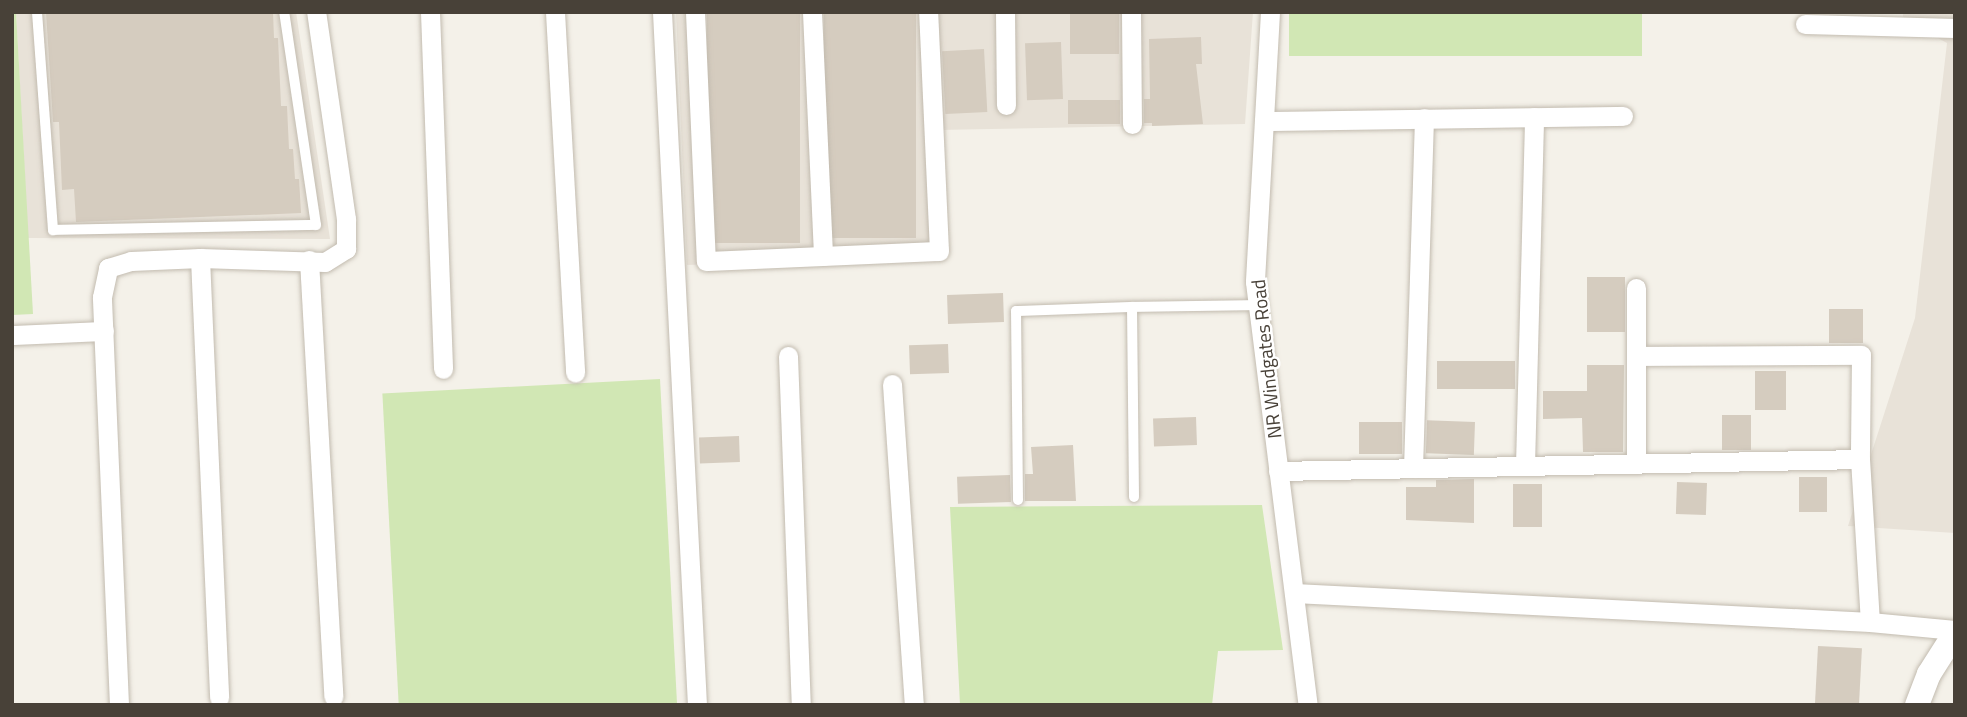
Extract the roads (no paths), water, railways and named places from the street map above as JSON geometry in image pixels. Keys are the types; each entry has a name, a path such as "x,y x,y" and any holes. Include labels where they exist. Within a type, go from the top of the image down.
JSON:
{"street":[{"path":"119,705 102,297 107,268 131,261 200,258 325,261 345,249 346,219 316,12"},
{"path":"430,12 443,369"},
{"path":"555,12 575,372"},
{"path":"662,12 697,705"},
{"path":"695,12 706,261 939,250 928,12"},
{"path":"812,12 823,256"},
{"path":"1005,12 1006,105"},
{"path":"1131,12 1132,124"},
{"name":"NR Windgates Road","path":"1270,12 1255,282 1308,705"},
{"path":"1805,24 1955,28"},
{"path":"1264,121 1623,116"},
{"path":"1525,466 1534,117"},
{"path":"1413,468 1424,118"},
{"path":"200,258 219,698"},
{"path":"309,260 333,695"},
{"path":"1636,288 1636,464"},
{"path":"12,335 103,331"},
{"path":"1636,356 1861,355 1860,459 1870,622"},
{"path":"788,356 802,705"},
{"path":"892,384 914,705 907,705"},
{"path":"1278,471 1860,459"},
{"path":"1294,593 1870,622 1955,631 1929,674 1917,705"}],"lane":[{"path":"37,12 53,230 316,225 284,12"},
{"path":"1018,500 1016,311 1258,305"},
{"path":"1132,307 1134,498"}]}
